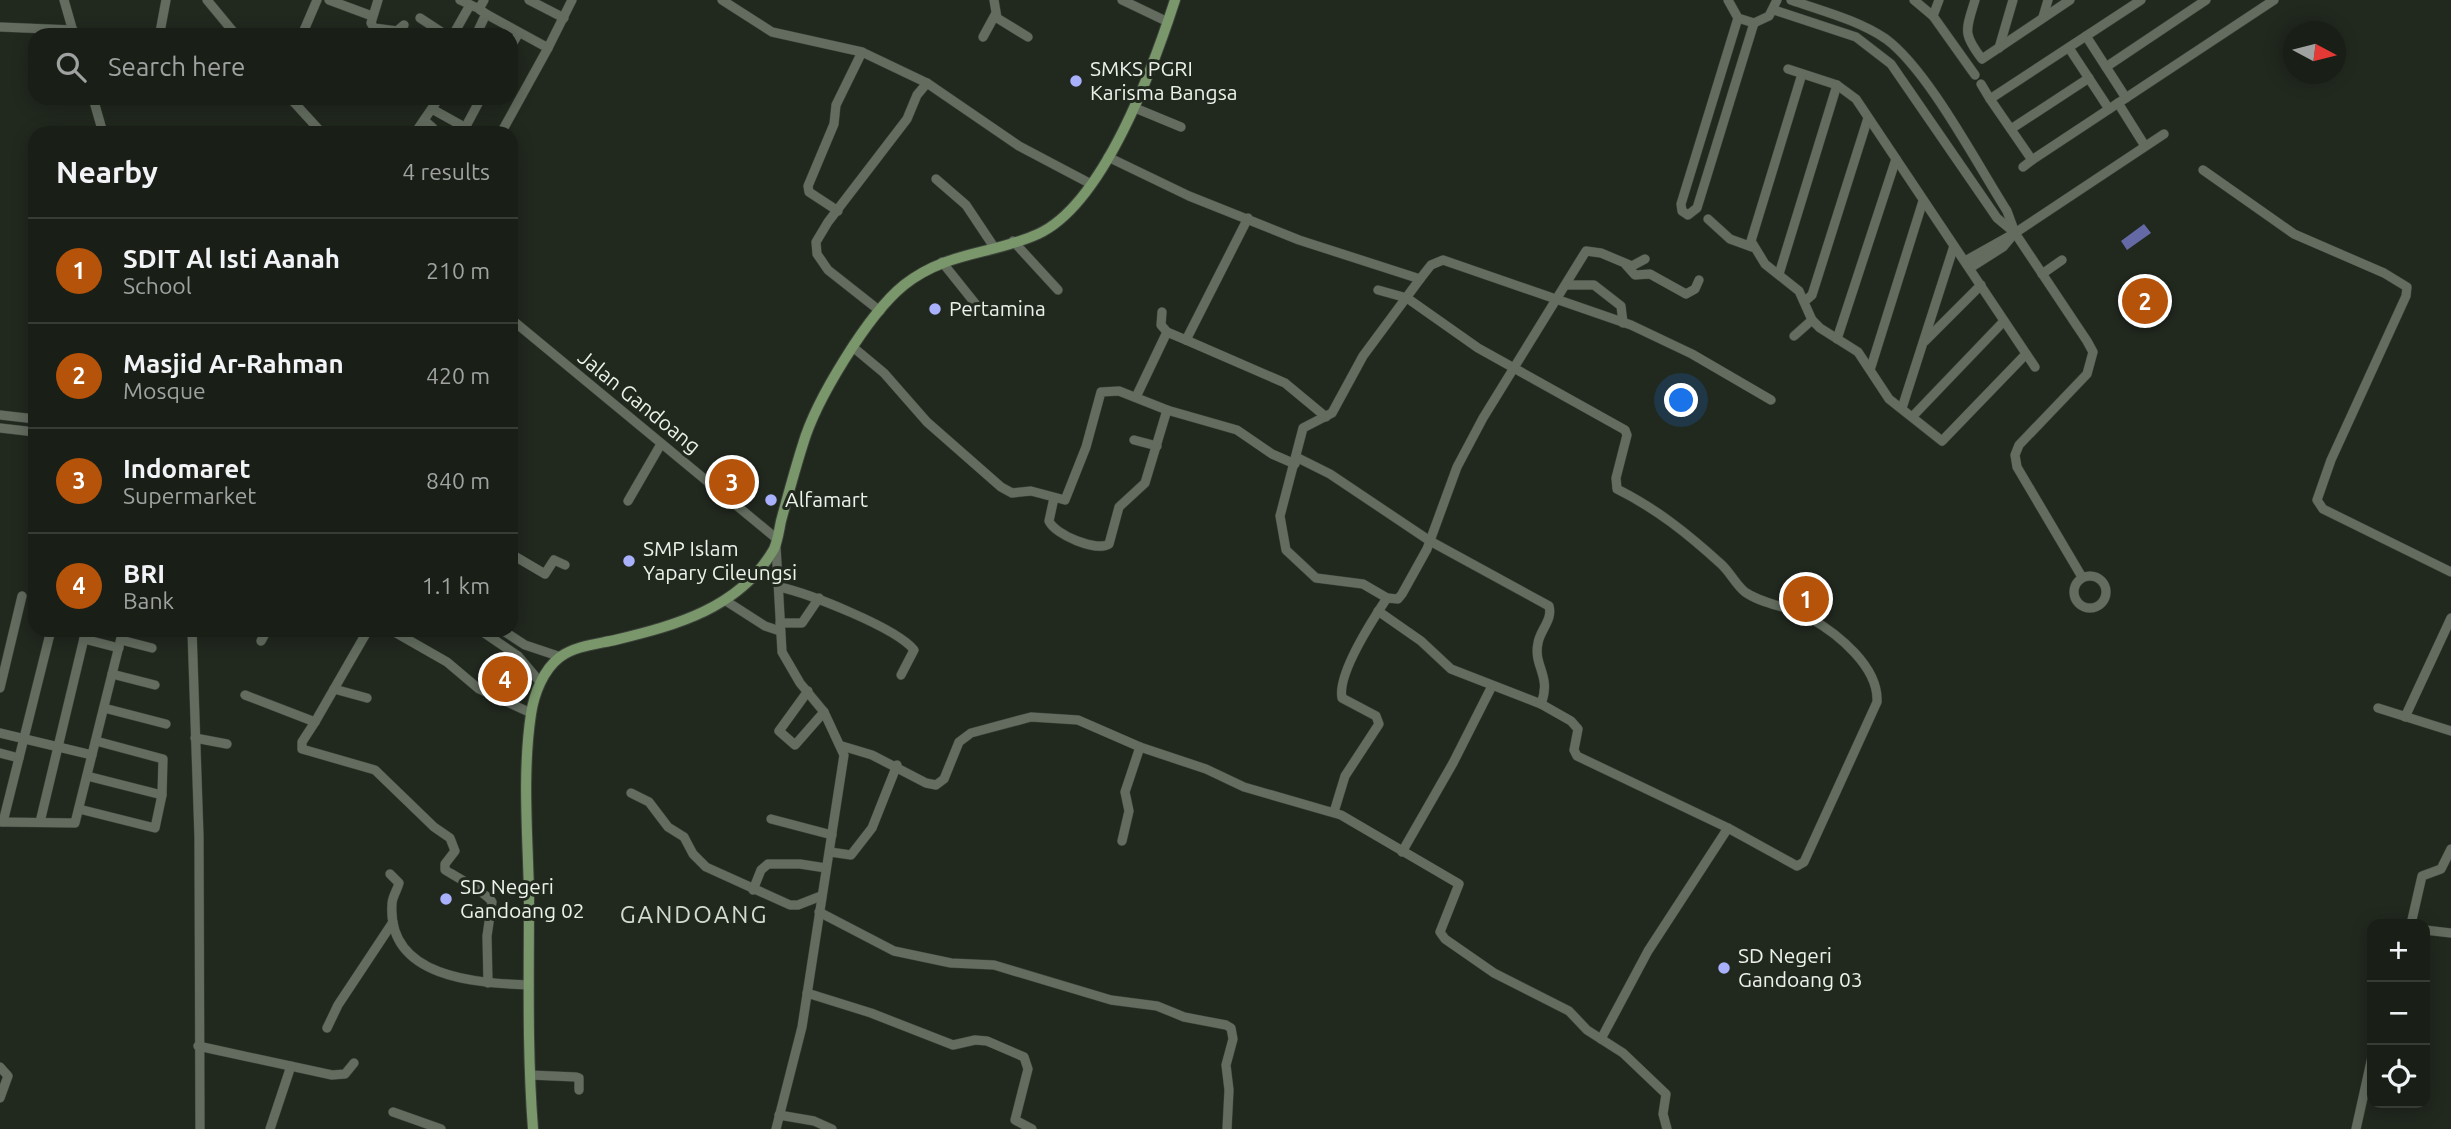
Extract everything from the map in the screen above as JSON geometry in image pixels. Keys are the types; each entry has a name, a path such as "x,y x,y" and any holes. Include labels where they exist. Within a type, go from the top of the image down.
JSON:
{"main road":[{"path":"533,1129 527,816 531,713 540,682 561,657 586,646 690,618 726,601 742,589 776,542 804,439 814,414 880,311 901,287 942,262 1038,234 1062,219 1091,184 1135,108 1175,0"}],"street":[{"path":"64,0 72,28"},
{"path":"161,28 166,0"},
{"path":"207,0 230,28"},
{"path":"305,28 317,0"},
{"path":"329,0 372,16"},
{"path":"374,28 372,16 378,0"},
{"path":"460,0 480,7 512,28"},
{"path":"529,0 564,18"},
{"path":"518,102 572,0"},
{"path":"722,0 772,32 862,52 927,83 1019,146 1091,184"},
{"path":"983,37 995,15 994,0"},
{"path":"1122,0 1168,22"},
{"path":"1791,0 1862,26 1885,39 1903,54 1937,100 2007,211 2015,233 2093,352 2093,362 2087,374 2020,445 2015,455 2017,467 2082,577"},
{"path":"1914,0 1933,16 1975,75"},
{"path":"1933,16 1938,0"},
{"path":"1975,0 1966,37 1982,59 2070,0"},
{"path":"1999,47 2013,0"},
{"path":"2043,17 2048,0"},
{"path":"1990,99 2141,0"},
{"path":"2106,67 2206,0"},
{"path":"1726,1 1738,18 1754,23 1766,19 1776,5 1856,37 1891,64 1997,218 2015,233"},
{"path":"2024,167 2272,1"},
{"path":"460,28 480,7"},
{"path":"477,28 480,7"},
{"path":"995,15 1028,37"},
{"path":"420,18 435,28"},
{"path":"1738,18 1681,204 1685,214 1692,214 1697,208 1754,23"},
{"path":"400,28 404,25"},
{"path":"0,27 28,29"},
{"path":"519,33 548,48"},
{"path":"2086,36 2106,67 2117,103"},
{"path":"2069,48 2089,78 2117,103 2146,146"},
{"path":"838,211 809,192 808,186 834,124 836,105 862,52"},
{"path":"1788,69 1837,85 1856,99 2035,367"},
{"path":"1802,74 1751,241 1752,247 1765,264 1790,281 1805,301 1812,320 1858,352 1871,367 1889,399 1942,441 2026,354"},
{"path":"2011,129 2089,78"},
{"path":"880,311 848,289 828,270 817,254 818,236 907,119 917,95 927,83"},
{"path":"1981,84 2032,160"},
{"path":"1779,274 1837,85"},
{"path":"95,105 101,126"},
{"path":"296,105 316,126"},
{"path":"429,126 435,105"},
{"path":"466,126 477,105"},
{"path":"505,126 516,105"},
{"path":"1135,108 1181,127"},
{"path":"432,109 461,126"},
{"path":"429,126 443,117"},
{"path":"1805,301 1812,295 1868,118"},
{"path":"1968,265 2003,247 2015,233 2164,134"},
{"path":"1108,157 1189,196 1342,256 1420,279"},
{"path":"1837,339 1896,159"},
{"path":"2203,170 2294,234 2384,273 2407,287 2406,296 2330,460 2317,500 2323,509 2451,572"},
{"path":"936,179 966,205 994,247"},
{"path":"1871,367 1923,201"},
{"path":"1186,340 1248,218"},
{"path":"1708,219 1730,239 1752,247"},
{"path":"1013,242 1058,290"},
{"path":"1902,408 1954,246"},
{"path":"1645,259 1636,265 1625,264 1601,253 1586,251 1556,300 1516,369 1483,418 1457,467 1430,541 1398,599 1387,598 1363,584 1316,578 1291,556 1280,523 1305,425 1326,417 1339,403 1363,356 1432,264 1443,260 1556,300 1623,323 1692,354 1771,400"},
{"path":"2042,274 2062,260"},
{"path":"942,262 978,307"},
{"path":"1625,264 1635,275 1650,274 1686,294 1695,289 1699,280"},
{"path":"1566,285 1594,285 1621,306 1623,323"},
{"path":"1923,342 1981,285"},
{"path":"1378,290 1407,298 1478,348 1625,430 1627,435 1616,478 1617,489 1650,505 1679,526 1730,572 1743,590 1810,618 1848,647 1873,680 1877,695 1873,714 1802,864 1797,866 1728,828 1577,756 1574,750 1578,734 1574,723 1541,704 1451,669 1421,641 1378,611"},
{"path":"1162,312 1161,325 1167,332 1284,383 1326,417"},
{"path":"1794,336 1812,320"},
{"path":"1913,416 2004,321"},
{"name":"Jalan Gandoang","path":"518,325 776,542"},
{"path":"1136,397 1167,332"},
{"path":"854,348 884,373 927,422 1001,487 1012,493 1031,491 1064,501 1086,447 1099,393 1112,390 1167,410 1237,430 1272,454 1324,470 1430,541 1549,606 1550,614 1537,646 1546,683 1541,704"},
{"path":"1054,498 1050,526 1096,547 1106,547 1121,505 1145,482 1167,410"},
{"path":"0,415 28,418"},
{"path":"0,428 28,431"},
{"path":"1134,440 1157,446"},
{"path":"628,501 661,444"},
{"path":"776,542 782,652 824,712 842,746 840,792 807,993 776,1129"},
{"path":"518,558 545,574 554,560 565,565"},
{"path":"779,587 819,598 913,647 913,653 901,675"},
{"path":"0,688 22,596"},
{"path":"726,601 765,626 780,627 802,622 819,598"},
{"path":"1334,812 1345,776 1379,724 1376,716 1345,701 1340,694 1353,654 1387,598"},
{"path":"2405,717 2451,618"},
{"path":"49,637 2,822 75,823 121,639"},
{"path":"40,822 85,637"},
{"path":"103,637 152,648"},
{"path":"192,637 200,928 200,1129"},
{"path":"261,641 263,637"},
{"path":"363,637 302,741 302,749 375,770 453,842 455,851 445,864 445,870 491,898 488,983"},
{"path":"403,637 447,662 479,689 531,713"},
{"path":"490,637 518,656 540,682"},
{"path":"515,637 538,650 561,657"},
{"path":"527,667 538,650"},
{"path":"112,674 155,685"},
{"path":"1402,852 1453,763 1492,686"},
{"path":"334,690 367,698"},
{"path":"808,691 779,731 795,745 824,712"},
{"path":"245,695 315,722"},
{"path":"104,708 166,724"},
{"path":"2378,708 2451,731"},
{"path":"842,746 897,765 926,783 936,785 944,779 959,742 971,733 1031,718 1078,720 1140,747 1206,769 1250,790 1334,812 1459,884 1440,932 1445,939 1461,947 1494,973 1560,1006 1587,1030 1623,1053 1666,1094 1663,1114 1667,1129"},
{"path":"0,733 92,755"},
{"path":"195,738 227,744"},
{"path":"79,809 155,828 162,795 163,759 96,741"},
{"path":"1122,841 1129,811 1125,792 1140,747"},
{"path":"0,753 19,758"},
{"path":"830,852 851,855 867,836 897,765"},
{"path":"87,776 162,795"},
{"path":"631,793 649,802 668,827 684,837 693,854 706,867 790,905 821,896"},
{"path":"771,819 832,835"},
{"path":"1601,1038 1648,951 1728,828"},
{"path":"2413,919 2422,876 2441,869 2451,849"},
{"path":"753,890 761,870 768,864 800,864 827,868"},
{"path":"390,874 398,883 392,902 393,922 399,942 410,957 422,964 469,980 529,985"},
{"path":"819,912 894,951 951,964 995,965 1111,1000 1157,1006 1184,1017 1226,1024 1231,1028 1233,1039 1226,1065 1229,1090 1227,1129"},
{"path":"327,1028 338,1005 393,922"},
{"path":"2430,931 2451,933"},
{"path":"807,993 859,1009 953,1045 975,1040 987,1041 1024,1057 1028,1069 1015,1120 1032,1129"},
{"path":"198,1046 290,1066 345,1074 354,1063"},
{"path":"270,1129 290,1066"},
{"path":"0,1067 6,1070 8,1076 0,1098"},
{"path":"530,1075 576,1077 579,1078 579,1090"},
{"path":"2356,1129 2367,1080"},
{"path":"393,1112 442,1129"},
{"path":"779,1115 814,1121 832,1129"}],"water":[{"path":"2144,224 2151,233 2127,250 2121,241"}],"place":[{"name":"SMKS PGRI Karisma Bangsa","path":"1076,81"},
{"name":"Masjid Ar-Rahman","path":"2145,301"},
{"name":"Pertamina","path":"935,309"},
{"name":"Indomaret","path":"732,482"},
{"name":"Alfamart","path":"771,500"},
{"name":"SMP Islam Yapary Cileungsi","path":"629,561"},
{"name":"SDIT Al Isti Aanah","path":"1806,599"},
{"name":"BRI","path":"505,679"},
{"name":"SD Negeri Gandoang 02","path":"446,899"},
{"name":"SD Negeri Gandoang 03","path":"1724,968"}],"district":[{"name":"GANDOANG","path":"694,915"}]}
